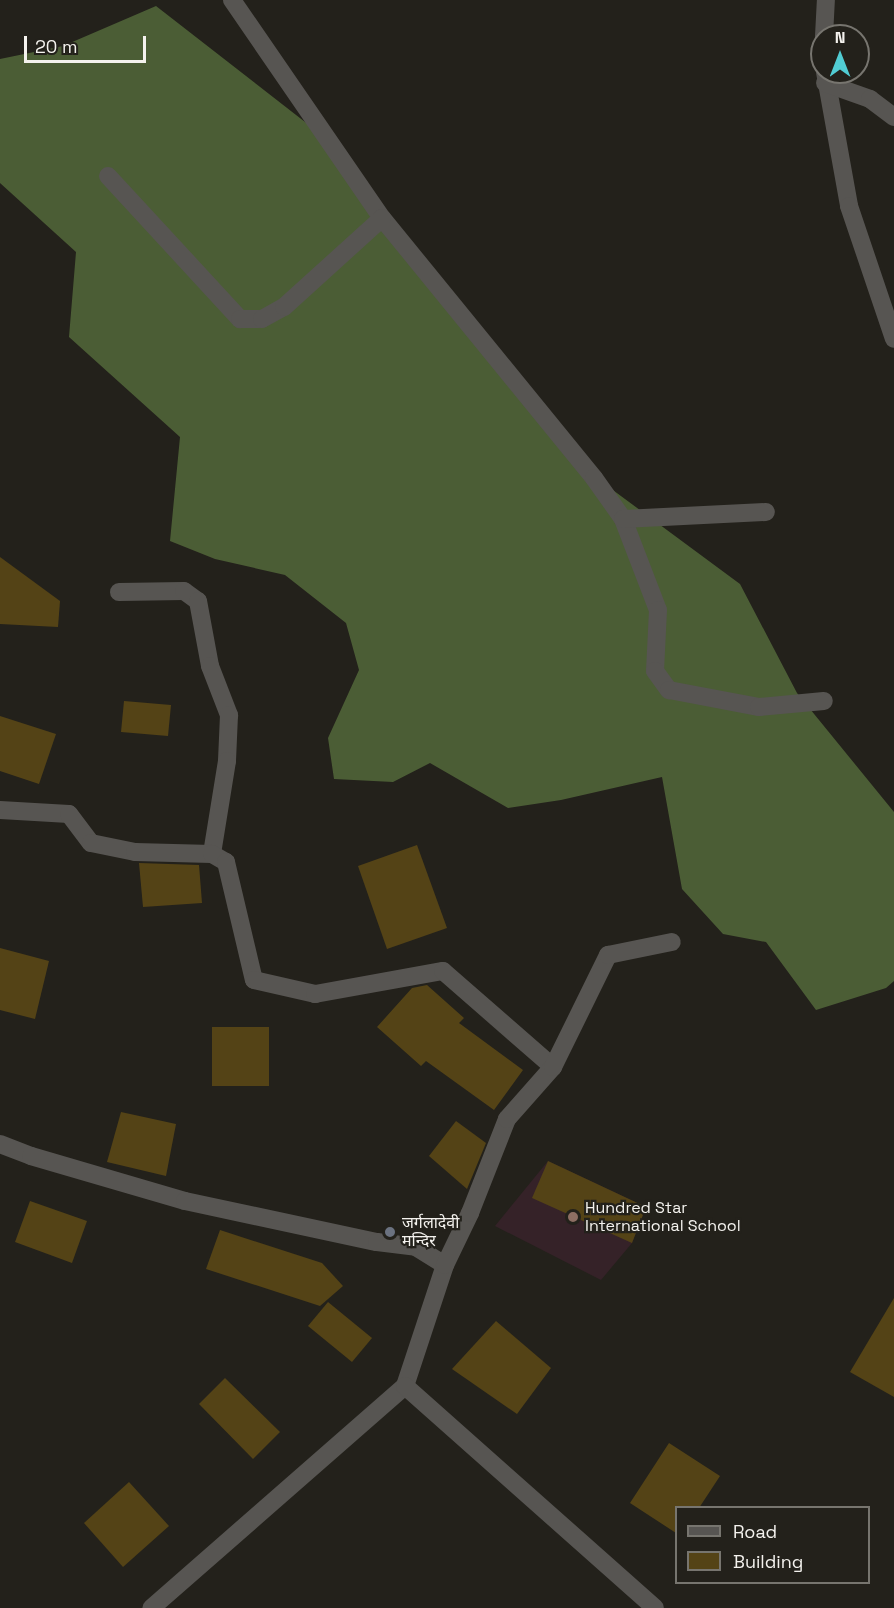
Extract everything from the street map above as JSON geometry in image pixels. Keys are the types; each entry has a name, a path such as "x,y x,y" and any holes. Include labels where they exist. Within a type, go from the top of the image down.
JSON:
{"street":[{"path":"232,0 382,218 594,478 622,519 658,610 655,671 669,690 759,707 824,701"},
{"path":"825,24 826,0"},
{"path":"826,84 849,206 894,339"},
{"path":"839,84 870,99 894,117"},
{"path":"108,176 240,319 262,319 284,307 382,218"},
{"path":"622,519 766,512"},
{"path":"119,592 184,591 198,602 210,666 229,715 227,761 212,854"},
{"path":"0,810 69,814 91,843 135,852 212,854 226,862 254,980 315,994 443,971 553,1067"},
{"path":"151,1608 405,1386 445,1265 470,1213 507,1119 553,1067 608,955 672,942"},
{"path":"0,1144 31,1156 185,1201 377,1242 416,1247 445,1265"},
{"path":"405,1386 655,1608"}],"shaded area":[{"name":"Hundred Star International School","path":"548,1161 646,1207 632,1243 601,1280 495,1226"}],"green space":[{"path":"156,6 350,157 429,277 602,482 740,584 797,693 894,812 894,981 886,988 816,1010 766,942 723,934 682,889 662,777 561,800 508,808 430,763 393,782 334,779 328,738 359,670 346,623 285,575 215,559 170,541 180,437 69,337 76,252 0,183 0,59 63,46"}],"building":[{"path":"0,557 60,601 58,627 0,624"},
{"path":"124,701 171,705 168,736 121,732"},
{"path":"0,716 56,734 39,784 0,771"},
{"path":"417,845 447,928 387,949 358,866"},
{"path":"139,863 199,865 202,903 143,907"},
{"path":"0,948 49,961 35,1019 0,1010"},
{"path":"427,985 464,1018 459,1023 523,1070 494,1110 426,1061 421,1066 377,1027 412,988"},
{"path":"212,1027 269,1027 269,1086 212,1086"},
{"path":"121,1112 176,1124 166,1176 107,1162"},
{"path":"456,1121 486,1143 467,1189 429,1156"},
{"path":"548,1161 646,1207 632,1243 532,1198"},
{"path":"30,1201 87,1221 72,1263 15,1242"},
{"path":"220,1230 322,1263 343,1286 320,1306 206,1269"},
{"path":"894,1298 894,1397 850,1372"},
{"path":"328,1302 372,1338 352,1362 308,1326"},
{"path":"496,1321 551,1368 517,1414 452,1369"},
{"path":"225,1378 280,1432 253,1459 199,1404"},
{"path":"669,1443 720,1476 700,1506 675,1506 675,1532 630,1503"},
{"path":"129,1482 169,1526 123,1567 84,1523"}],"place":[{"name":"Hundred Star International School","path":"573,1217"},
{"name":"जर्गलादेवी मन्दिर","path":"390,1232"}]}
